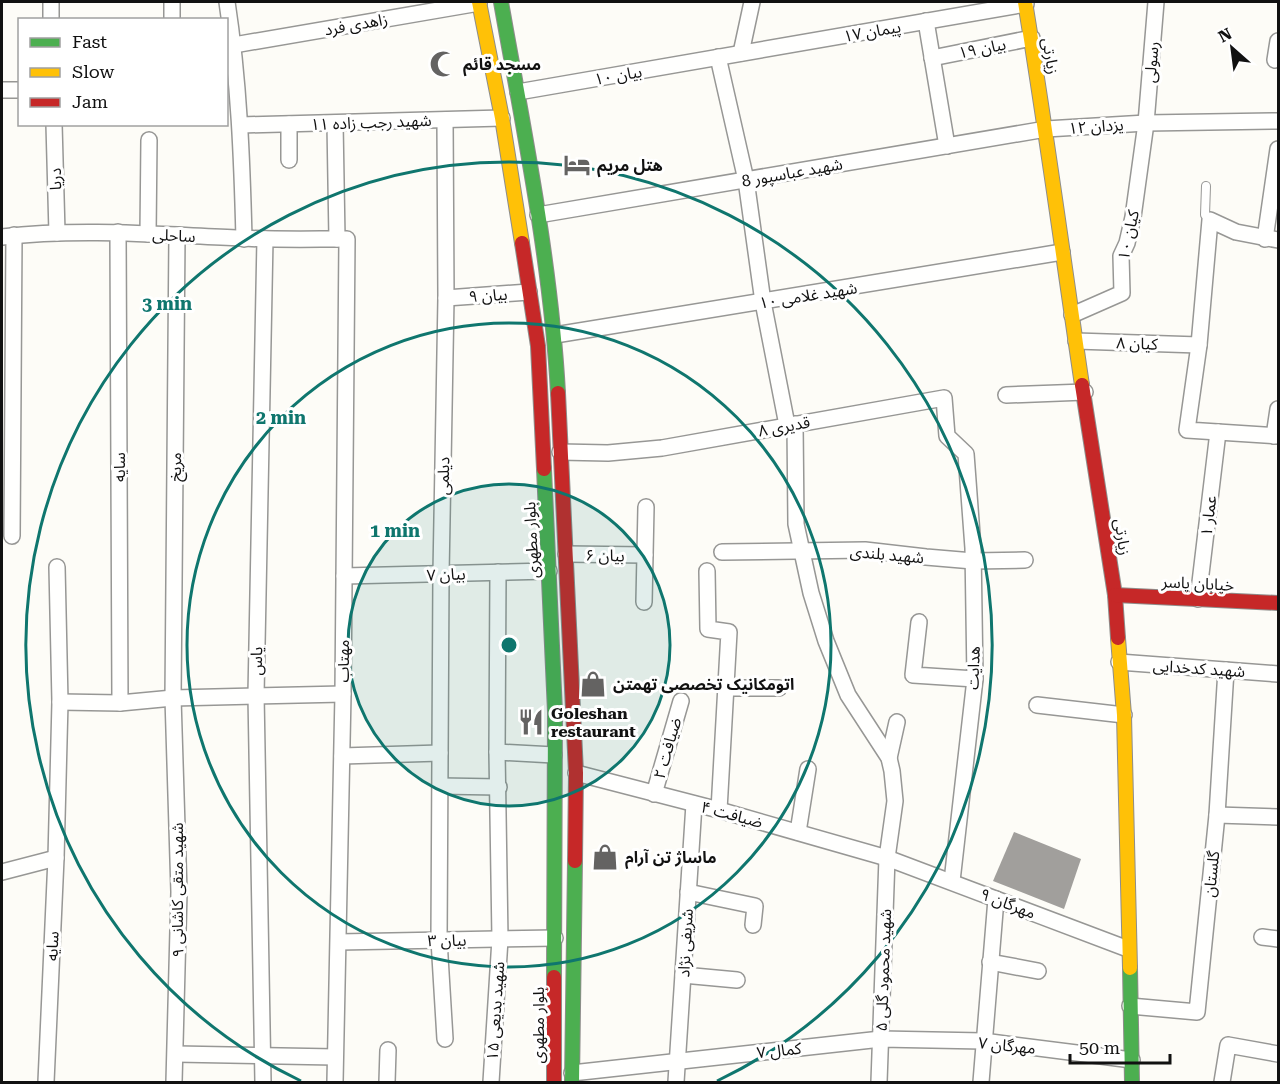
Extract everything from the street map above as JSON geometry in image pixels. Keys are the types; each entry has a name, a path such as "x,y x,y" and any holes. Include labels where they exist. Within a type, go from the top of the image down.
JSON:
{"main road":[{"name":"بلوار مطهری","path":"479,2 502,118 538,346 554,687 554,1083"},
{"name":"بلوار مطهری","path":"501,2 538,215 555,335 576,773 572,1078"},
{"name":"زیارتی","path":"1026,3 1115,595 1124,715 1132,1083"},
{"name":"خیابان یاسر","path":"1115,595 1278,603"},
{"path":"554,687 572,685"}],"street":[{"path":"51,2 51,18"},
{"path":"172,2 172,18"},
{"path":"227,2 234,45 232,90 241,125 244,238"},
{"name":"زاهدی فرد","path":"234,45 479,2"},
{"path":"741,53 752,2"},
{"name":"رسولی","path":"1146,123 1156,2"},
{"name":"پیمان ۱۷","path":"718,57 1026,3"},
{"path":"926,21 947,146"},
{"name":"بیان ۱۹","path":"932,58 1032,38"},
{"path":"1275,60 1278,41"},
{"path":"718,57 746,180 763,302 791,424 796,524 800,549 826,641 848,695 889,758"},
{"name":"بیان ۱۰","path":"518,92 718,57"},
{"path":"2,90 18,90"},
{"name":"شهید رجب زاده ۱۱","path":"241,125 502,118"},
{"name":"دیلمی","path":"445,120 446,298 441,574 439,940 445,1040"},
{"name":"یزدان ۱۲","path":"1046,129 1146,123 1278,121"},
{"name":"مهتاب","path":"335,123 342,239 344,576 335,1083"},
{"name":"کیان ۱۰","path":"1072,315 1122,293 1121,256 1127,243 1133,217 1146,123"},
{"path":"289,124 289,160"},
{"name":"دریا","path":"54,126 57,233"},
{"name":"شهید عباسپور 8","path":"538,215 1046,129"},
{"path":"148,234 149,140"},
{"path":"1278,149 1272,239 1236,232 1210,220 1187,430 1276,436 1278,409"},
{"name":"ساحلی","path":"8,236 118,232 265,239 342,239"},
{"name":"سایه","path":"118,232 120,703"},
{"path":"8,236 12,536"},
{"name":"مریخ","path":"172,698 177,236"},
{"name":"یاس","path":"263,1083 256,695 265,239"},
{"name":"شهید غلامی ۱۰","path":"555,335 1062,252"},
{"name":"بیان ۹","path":"446,298 529,292"},
{"name":"کیان ۸","path":"1076,341 1198,345"},
{"path":"1006,395 1085,392"},
{"name":"قدیری ۸","path":"560,452 608,453 662,448 944,398 947,436 966,454"},
{"name":"عمار ۱","path":"1198,599 1218,432"},
{"name":"هدایت","path":"952,882 975,679 973,561 966,454"},
{"path":"644,602 646,507"},
{"name":"شهید بلندی","path":"722,552 800,549 865,550 973,561 1025,560"},
{"name":"بیان ۶","path":"566,554 645,555"},
{"name":"سایه","path":"46,1083 60,702 57,567"},
{"name":"بیان ۷","path":"344,576 549,571"},
{"path":"707,571 708,629 729,632 719,810"},
{"name":"شهید بدیعی ۱۵","path":"490,1083 500,939 497,752 498,572"},
{"path":"919,622 913,675 975,679"},
{"name":"شهید کدخدایی","path":"1119,662 1278,674"},
{"name":"گلستان","path":"1130,1006 1197,1012 1217,815 1226,670"},
{"path":"726,688 779,688"},
{"path":"60,702 120,703 172,698 343,694"},
{"name":"شهید متقی کاشانی ۹","path":"172,698 179,892 174,1083"},
{"name":"ضیافت ۲","path":"654,794 681,702"},
{"path":"1037,705 1124,715"},
{"path":"889,758 897,722"},
{"path":"497,752 554,755"},
{"path":"342,756 440,753"},
{"name":"شهید محمود گلی ۵","path":"879,1083 887,858 895,801 889,758"},
{"path":"798,832 808,769"},
{"name":"ضیافت ۴","path":"576,773 719,810 887,858"},
{"path":"440,786 499,787"},
{"name":"شریفی نژاد","path":"676,1083 694,804"},
{"path":"1217,815 1278,817"},
{"path":"2,872 56,858"},
{"name":"مهرگان ۹","path":"887,858 1128,949"},
{"path":"688,892 755,906 753,926"},
{"path":"981,1083 996,898"},
{"path":"1262,937 1278,939"},
{"name":"بیان ۳","path":"339,942 555,938"},
{"path":"990,962 1038,971"},
{"path":"683,975 737,980"},
{"name":"کمال ۷","path":"572,1078 677,1061 881,1039"},
{"name":"مهرگان ۷","path":"881,1039 983,1041 1132,1060"},
{"path":"1222,1083 1228,1045 1278,1054"},
{"path":"387,1083 388,1050"},
{"path":"176,1054 335,1057"}],"lane":[{"path":"1206,186 1205,214 1210,220"}],"building":[{"path":"1014,832 1081,859 1064,909 993,881"}],"traffic: fast":[{"path":"501,2 543,246 558,393"},
{"path":"544,469 555,712 554,977"},
{"path":"572,1082 575,861"},
{"path":"1130,968 1132,1082"}],"traffic: slow":[{"path":"479,2 502,118 522,243"},
{"path":"1025,2 1082,385"},
{"path":"1118,638 1124,715 1130,968"}],"traffic: jam":[{"path":"522,243 538,346 544,469"},
{"path":"1082,385 1115,595 1118,638"},
{"path":"558,393 576,773 575,861"},
{"path":"1115,595 1278,603"},
{"path":"554,977 554,1082"}],"place":[{"name":"مسجد قائم","path":"443,64"},
{"name":"هتل مریم","path":"577,165"},
{"name":"اتومکانیک تخصصی تهمتن","path":"593,684"},
{"name":"Goleshan restaurant","path":"531,722"},
{"name":"ماساژ تن آرام","path":"605,857"}]}
